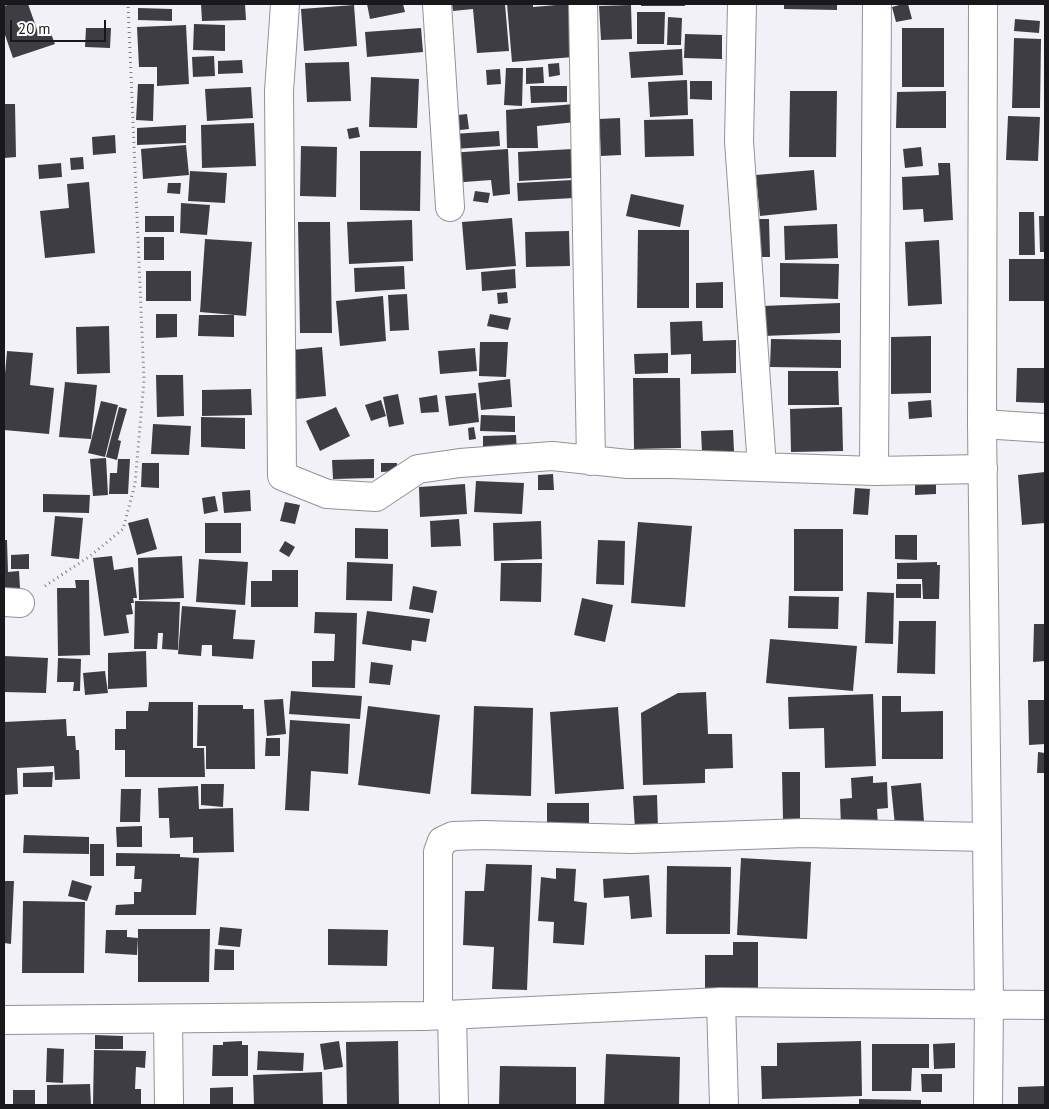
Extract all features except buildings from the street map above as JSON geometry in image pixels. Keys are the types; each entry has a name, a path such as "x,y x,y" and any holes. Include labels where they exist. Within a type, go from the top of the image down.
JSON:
{"street":[{"path":"285,4 279,91 282,476 327,494 376,497 418,469 460,463 552,456 628,464 874,471 983,469"},
{"path":"437,4 450,207"},
{"path":"583,4 591,461"},
{"path":"742,4 739,141 762,467"},
{"path":"874,471 878,4"},
{"path":"983,4 982,424 989,1004 988,1105"},
{"path":"982,424 1045,428"},
{"path":"454,1105 445,1015 438,852 442,841 453,836 483,835 632,839 804,833 986,837"},
{"path":"721,1002 724,1105"},
{"path":"4,1020 445,1015 721,1002 1045,1005"},
{"path":"168,1019 169,1105"}],"path":[{"path":"12,602 90,556 123,529 135,484 144,380 128,4"}]}
